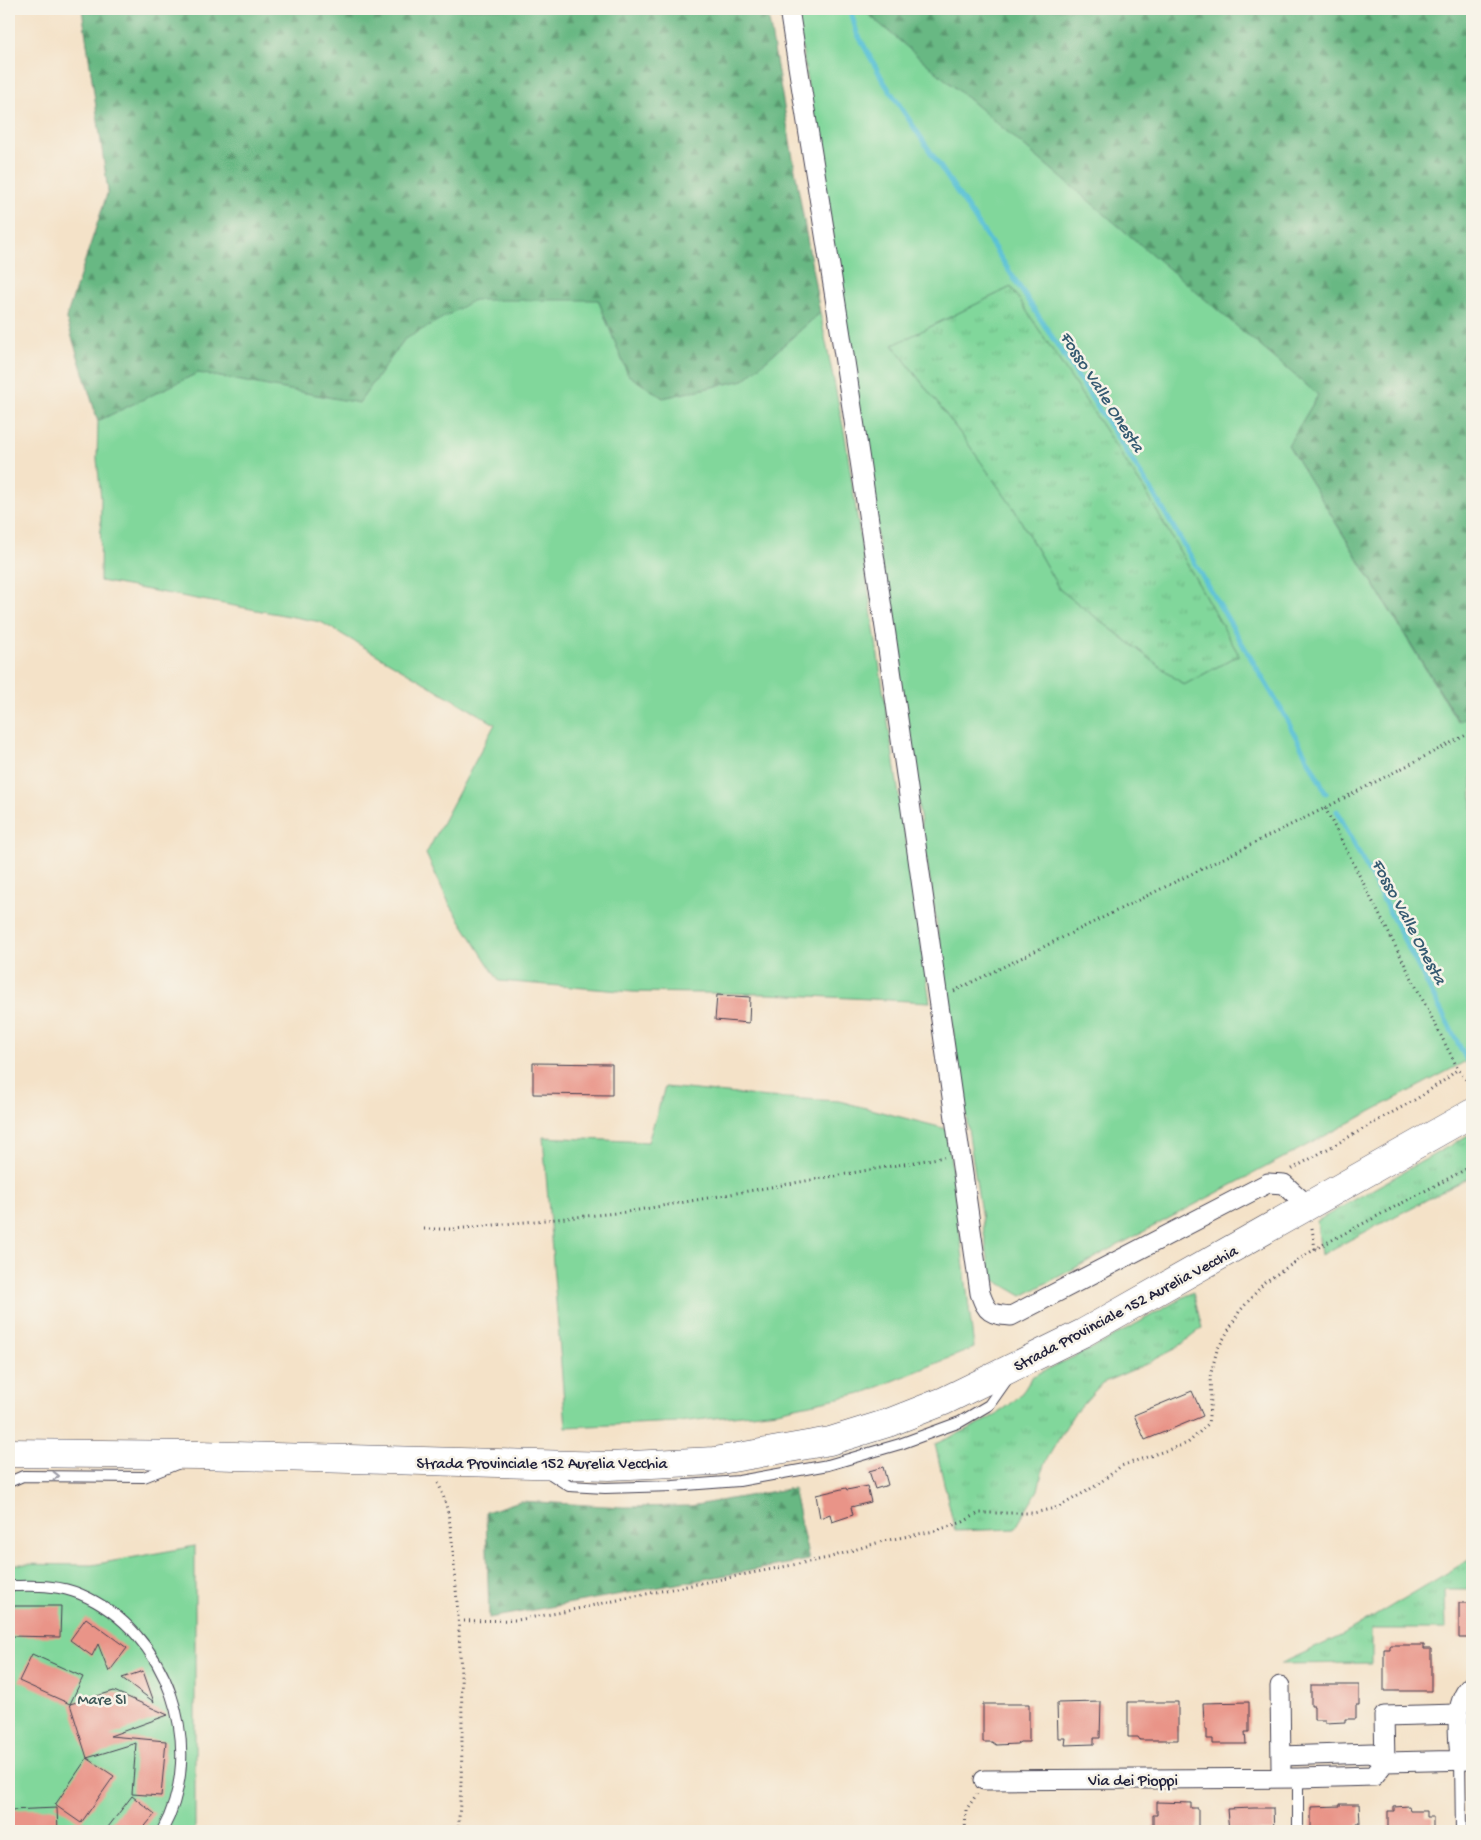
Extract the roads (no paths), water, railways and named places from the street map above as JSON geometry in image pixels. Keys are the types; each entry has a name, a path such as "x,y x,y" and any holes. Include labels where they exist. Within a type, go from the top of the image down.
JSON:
{"main road":[{"name":"Strada Provinciale 152 Aurelia Vecchia","path":"9,1453 199,1455 609,1466 715,1461 830,1441 888,1423 944,1401 1083,1333 1472,1113"}],"street":[{"path":"789,9 858,445 980,1293 984,1304 993,1314 1010,1316 1268,1183 1284,1184 1308,1206"},
{"path":"1281,1756 1372,1753 1385,1762 1466,1760 1458,1714 1464,1694 1472,1685"},
{"path":"1280,1686 1281,1756 1290,1782"},
{"path":"1385,1762 1384,1716 1458,1714"},
{"name":"Via dei Pioppi","path":"984,1780 1290,1782 1374,1776 1385,1762"}],"lane":[{"path":"9,1482 22,1476 144,1477 199,1455"},
{"path":"9,1586 45,1585 78,1593 106,1607 120,1618 138,1635 155,1658 168,1684 176,1711 181,1762 178,1790 162,1831"},
{"path":"1461,1831 1466,1760"},
{"path":"1290,1782 1298,1831"}],"waterway":[{"name":"Fosso Valle Onesta","path":"850,9 857,33 884,82 1152,491 1281,709 1326,793"},
{"name":"Fosso Valle Onesta","path":"1337,811 1472,1070"}],"park label":[{"name":"Mare SI","path":"102,1698"}]}
